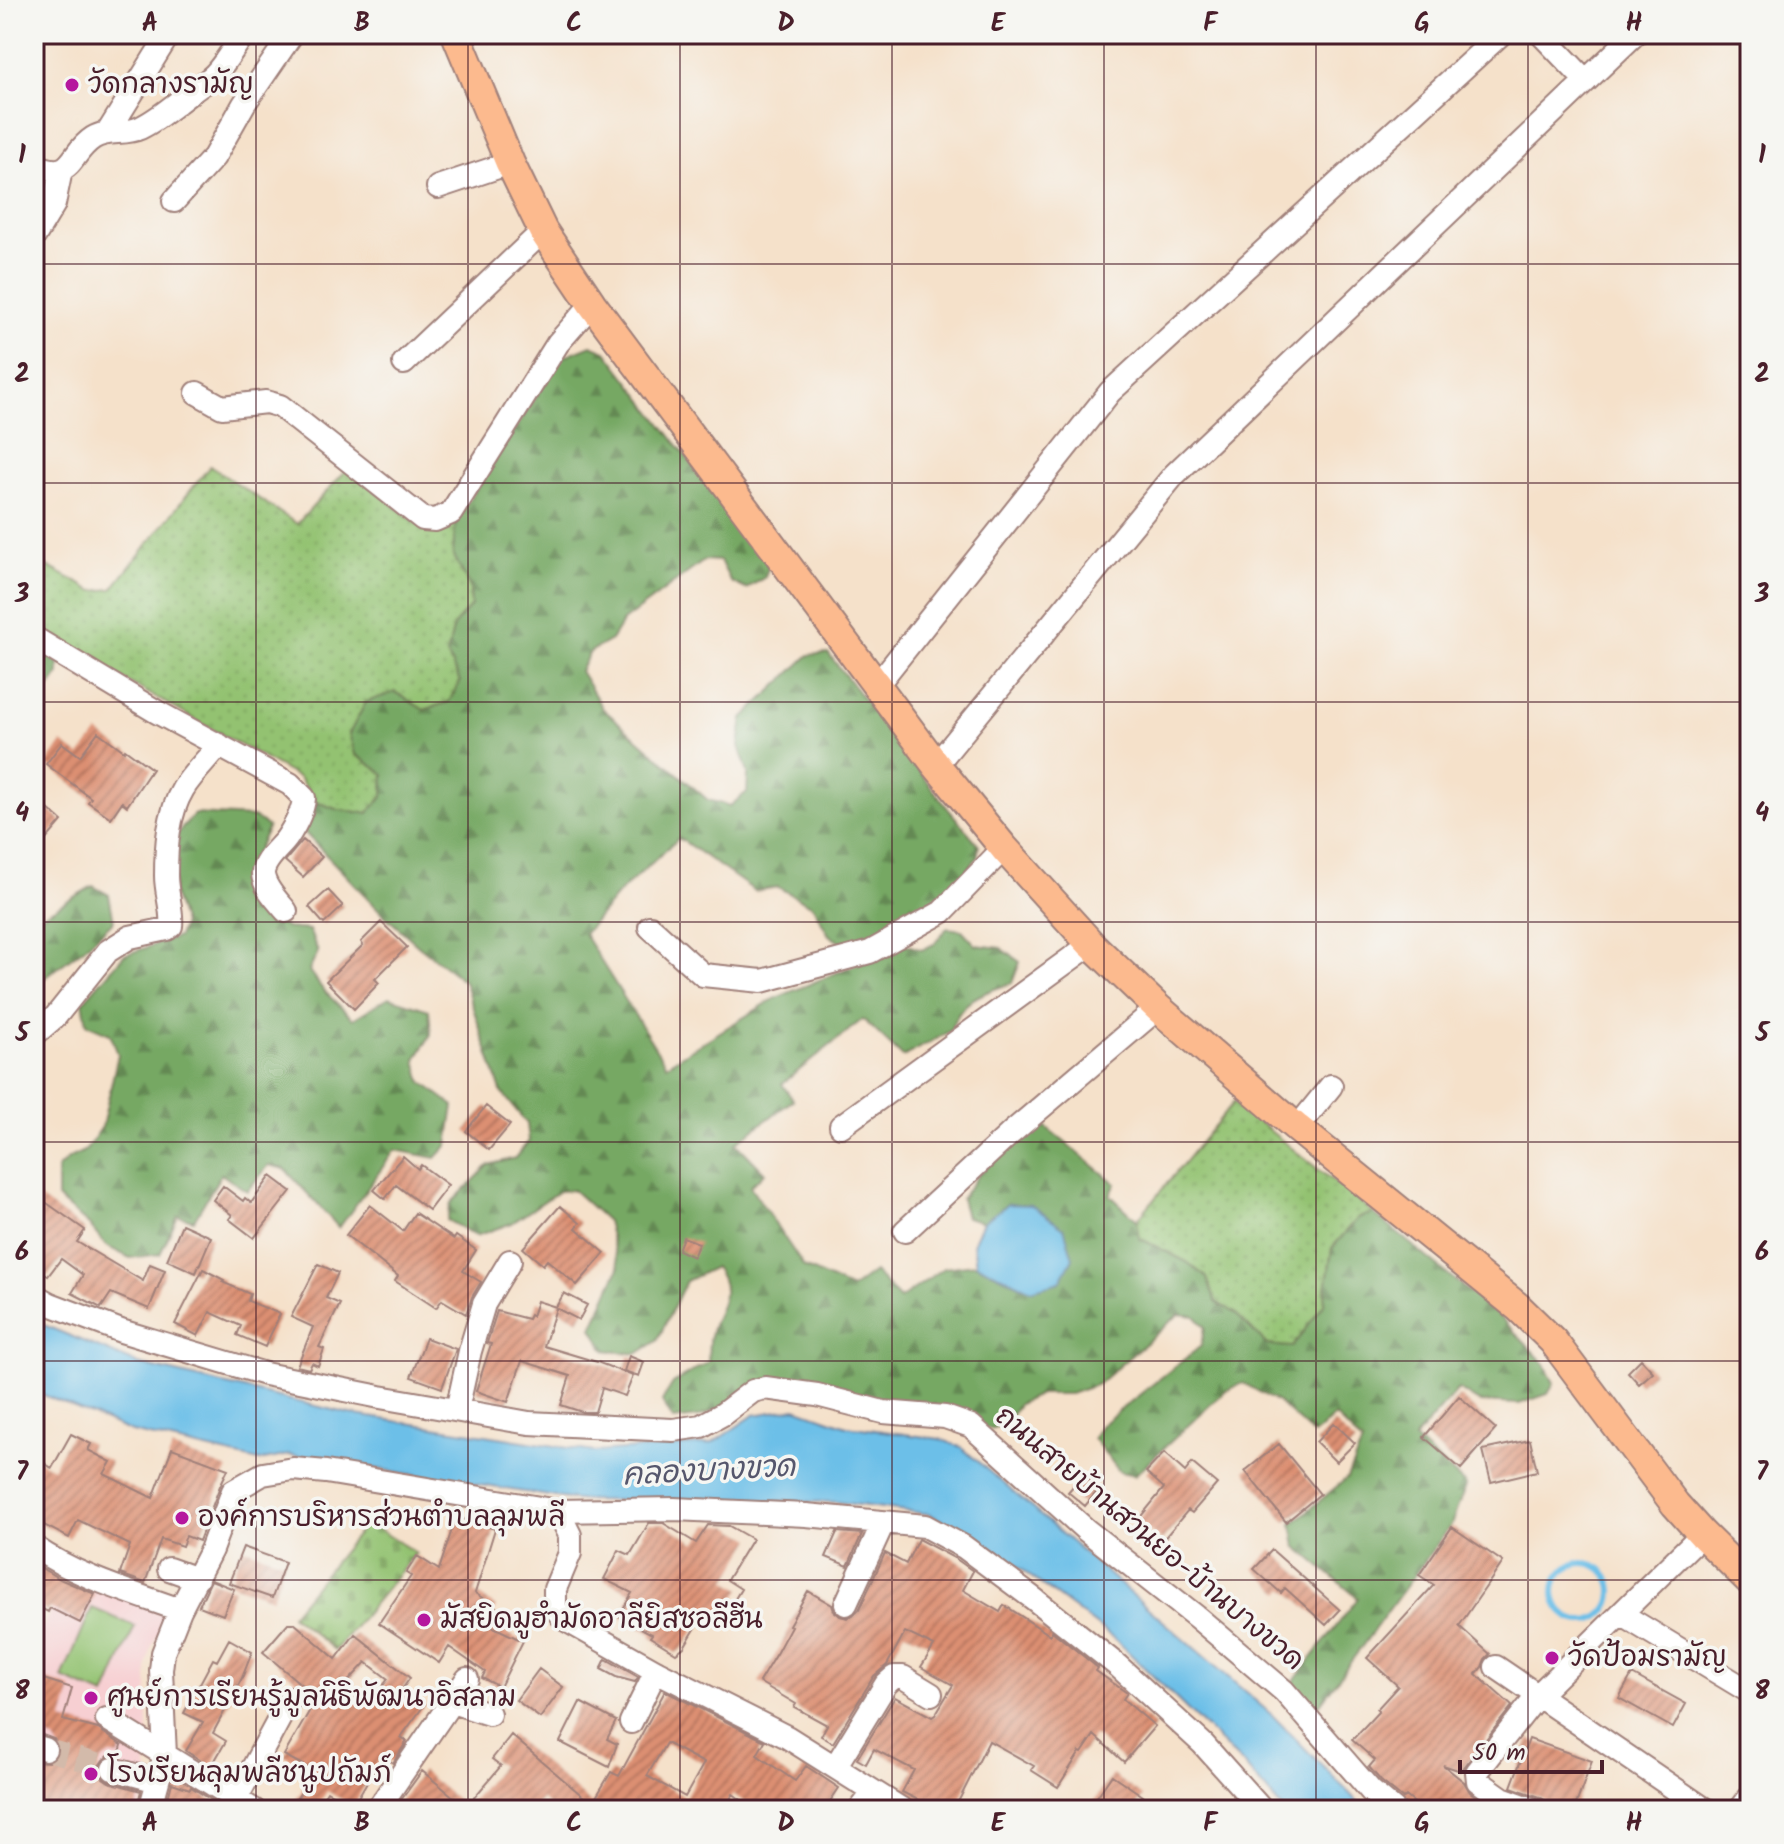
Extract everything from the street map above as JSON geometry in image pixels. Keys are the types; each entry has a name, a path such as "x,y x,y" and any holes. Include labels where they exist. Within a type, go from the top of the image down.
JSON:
{"main road":[{"path":"456,34 510,163 543,231 592,304 936,765 1004,848 1091,944 1158,1008 1297,1128 1518,1307 1553,1341 1666,1492 1702,1534 1750,1581"}],"street":[{"path":"108,132 169,34"},
{"path":"34,164 44,169 61,170 94,136 136,130 155,120 215,74 244,34"},
{"path":"174,201 214,157 244,104 292,34"},
{"path":"877,685 1110,392 1501,34"},
{"path":"1541,34 1586,81"},
{"path":"936,765 1174,475 1635,34"},
{"path":"438,187 510,163"},
{"path":"34,237 54,204 61,170"},
{"path":"404,363 543,231"},
{"path":"197,393 222,407 266,402 280,406 423,519 435,520 451,513 558,343 592,304"},
{"path":"34,638 157,712 290,784 304,798 303,808 288,836 267,862 263,875 269,891 286,911"},
{"path":"34,1035 56,1016 108,951 130,937 171,926 166,873 170,818 183,789 219,745"},
{"path":"650,927 703,975 762,981 870,952 942,912 1004,848"},
{"path":"841,1126 1091,944"},
{"path":"905,1231 1011,1133 1158,1008"},
{"path":"1297,1128 1331,1086"},
{"path":"457,1410 484,1304 510,1261"},
{"name":"ถนนสายบ้านสวนยอ-บ้านบางขวด","path":"34,1295 121,1331 265,1374 529,1423 673,1430 701,1426 753,1391 765,1388 817,1395 883,1412 945,1417 971,1426 1086,1530 1284,1691 1371,1791 1394,1810"},
{"path":"150,1810 165,1755 163,1653 180,1610 211,1550 233,1491 263,1474 293,1469 558,1511 674,1509 806,1515 925,1526 964,1547 1118,1666 1203,1744 1262,1810"},
{"path":"558,1511 570,1535 570,1553 555,1589 555,1608 564,1619 656,1671 787,1737 835,1767 867,1801 903,1810"},
{"path":"846,1604 883,1523"},
{"path":"1535,1810 1502,1798 1478,1781 1477,1772 1538,1695 1702,1534"},
{"path":"34,1547 87,1576 180,1610"},
{"path":"169,1569 197,1579"},
{"path":"1621,1614 1750,1692"},
{"path":"1496,1667 1706,1810"},
{"path":"631,1722 656,1671"},
{"path":"835,1767 886,1684 894,1677 903,1677 931,1694"},
{"path":"377,1810 467,1679"},
{"path":"107,1719 245,1804 290,1699"},
{"path":"452,1702 489,1714"},
{"path":"113,1769 157,1781"},
{"path":"1740,1810 1750,1797"}],"shaded area":[{"name":"ศูนย์การเรียนรู้มูลนิธิพัฒนาอิสลาม","path":"69,1575 158,1609 166,1618 151,1648 147,1665 148,1770 140,1810 34,1810 34,1644"}],"green space":[{"path":"591,345 606,351 769,565 765,577 746,589 731,582 720,561 705,560 623,621 611,640 590,652 580,671 603,709 708,800 730,806 747,792 748,773 739,746 743,718 809,655 828,653 979,845 977,858 935,906 868,940 844,945 829,935 813,906 778,887 755,891 679,838 619,893 584,934 666,1065 774,999 905,944 922,950 934,944 947,928 962,930 976,945 1001,948 1020,962 1012,983 974,998 961,1011 950,1031 903,1057 863,1019 782,1084 793,1100 736,1143 765,1173 750,1186 804,1267 851,1289 874,1272 900,1299 944,1268 975,1264 1031,1290 1008,1204 983,1222 966,1217 961,1199 979,1174 1040,1122 1116,1184 1110,1195 1137,1220 1139,1238 1187,1262 1207,1278 1216,1302 1235,1313 1267,1345 1292,1347 1324,1304 1332,1248 1358,1218 1373,1213 1502,1319 1545,1364 1554,1383 1548,1394 1519,1404 1479,1402 1458,1389 1414,1439 1466,1485 1451,1525 1313,1713 1292,1684 1358,1598 1296,1546 1292,1524 1347,1478 1362,1443 1335,1416 1314,1435 1279,1403 1243,1383 1225,1391 1135,1475 1120,1472 1093,1438 1100,1426 1201,1346 1205,1327 1195,1316 1179,1314 1098,1384 1070,1394 1040,1394 1018,1404 1007,1424 990,1429 784,1380 699,1417 673,1420 662,1401 673,1383 708,1362 710,1336 724,1294 721,1277 715,1267 686,1281 657,1341 637,1354 605,1350 592,1328 619,1268 607,1221 573,1190 559,1191 512,1223 476,1236 447,1220 451,1203 489,1165 515,1158 529,1141 527,1124 501,1091 464,981 384,915 304,832 316,802 339,810 368,813 383,797 384,774 355,754 349,734 366,702 395,692 424,710 449,702 460,681 447,655 454,625 471,606 470,587 453,554 456,520 562,357"},
{"path":"210,466 297,524 347,469 422,527 444,528 456,520 453,554 470,587 471,606 454,625 460,681 449,702 424,710 395,692 355,754 384,774 383,797 368,813 339,810 316,802 299,778 34,629 34,559 93,591 112,589"},
{"path":"34,647 59,664 59,674 34,708"},
{"path":"195,814 253,817 268,827 251,863 255,904 286,928 309,930 318,952 309,971 324,991 353,1019 389,997 429,1010 431,1034 416,1060 422,1082 454,1106 448,1145 436,1158 395,1150 339,1228 285,1169 269,1165 247,1191 221,1174 194,1220 178,1216 160,1254 130,1258 106,1246 89,1225 57,1198 57,1169 69,1158 86,1150 102,1127 118,1054 110,1034 87,1024 83,1002 124,955 178,937 183,924 173,893 176,835"},
{"path":"93,886 109,895 114,921 34,986 34,920"},
{"path":"1234,1102 1373,1213 1358,1218 1332,1248 1324,1304 1292,1348 1267,1345 1235,1313 1216,1302 1207,1278 1187,1262 1139,1238 1137,1220"},
{"path":"367,1522 416,1553 335,1650 291,1615"},
{"path":"92,1608 135,1626 105,1696 62,1678"}],"water":[{"path":"1008,1204 1031,1205 1064,1228 1073,1258 1060,1282 1031,1290 976,1264 973,1243 983,1222"},
{"name":"คลองบางขวด","path":"34,1321 138,1364 350,1414 594,1452 711,1444 754,1415 796,1408 847,1426 940,1439 961,1447 1272,1715 1366,1810 1283,1810 1245,1766 1116,1640 983,1541 929,1514 837,1502 575,1500 289,1455 259,1461 132,1432 34,1391"}],"building":[{"path":"98,732 152,769 127,806 122,802 111,818 88,802 91,798 46,764 62,743 80,756"},
{"path":"34,797 62,821 44,842 34,833"},
{"path":"303,840 322,857 303,877 285,861"},
{"path":"328,890 343,906 324,924 309,907"},
{"path":"381,922 407,947 375,979 379,983 354,1009 326,981 363,945 361,942"},
{"path":"486,1106 510,1125 489,1150 466,1131"},
{"path":"403,1156 418,1169 421,1165 448,1185 429,1210 396,1185 385,1199 374,1190"},
{"path":"271,1176 291,1191 254,1238 229,1219 232,1215 213,1200 223,1186 243,1201 245,1198 251,1203"},
{"path":"34,1194 85,1230 77,1242 143,1281 150,1264 165,1270 149,1309 111,1293 101,1308 72,1293 83,1275 61,1259 48,1276 34,1266"},
{"path":"370,1205 403,1231 415,1213 476,1250 463,1271 481,1282 466,1314 442,1300 436,1308 395,1281 398,1276 346,1235"},
{"path":"560,1206 580,1223 576,1228 605,1253 577,1285 547,1260 543,1265 523,1248"},
{"path":"182,1224 211,1237 196,1273 167,1260"},
{"path":"683,1237 699,1243 693,1257 678,1250"},
{"path":"318,1264 338,1273 326,1298 340,1304 319,1347 324,1349 318,1366 312,1363 309,1369 297,1366 313,1327 291,1317"},
{"path":"203,1269 224,1280 222,1282 250,1294 248,1301 280,1314 265,1347 237,1335 241,1326 210,1312 198,1336 175,1324"},
{"path":"564,1293 587,1305 579,1320 556,1308 544,1346 633,1376 625,1396 602,1388 595,1412 582,1412 561,1405 570,1376 522,1361 508,1402 476,1391 491,1344 487,1343 497,1311 528,1319 537,1301 556,1307"},
{"path":"426,1338 456,1349 442,1388 411,1377"},
{"path":"629,1356 644,1362 639,1376 624,1371"},
{"path":"1641,1359 1653,1372 1639,1384 1628,1372"},
{"path":"1459,1396 1496,1429 1461,1469 1424,1437"},
{"path":"1334,1423 1355,1443 1336,1462 1316,1442"},
{"path":"71,1434 91,1444 88,1450 111,1462 104,1474 153,1498 172,1448 228,1469 199,1541 186,1536 182,1546 161,1539 145,1583 120,1574 130,1545 78,1520 69,1538 34,1520 34,1457 52,1468"},
{"path":"1530,1440 1537,1471 1491,1482 1483,1450"},
{"path":"1279,1444 1320,1494 1286,1522 1245,1471"},
{"path":"1164,1453 1185,1472 1192,1463 1217,1484 1192,1513 1188,1510 1162,1541 1137,1521 1164,1488 1146,1472"},
{"path":"1083,1475 1099,1489 1085,1506 1068,1492"},
{"path":"456,1517 495,1529 475,1593 496,1607 485,1623 523,1641 500,1687 482,1678 485,1672 449,1647 439,1663 379,1623 411,1576 406,1573 417,1556 439,1570"},
{"path":"649,1523 663,1523 696,1543 708,1525 729,1526 752,1539 727,1580 741,1589 720,1623 705,1613 684,1647 676,1653 650,1637 652,1634 619,1616 632,1593 604,1579 619,1550 630,1555"},
{"path":"1452,1527 1503,1562 1459,1626 1490,1654 1476,1674 1512,1706 1461,1771 1443,1765 1464,1782 1470,1792 1495,1810 1423,1810 1381,1781 1369,1767 1375,1760 1352,1740 1398,1686 1367,1658 1434,1585 1419,1575"},
{"path":"837,1532 862,1534 848,1566 826,1557"},
{"path":"918,1539 973,1571 963,1590 1000,1612 1004,1605 1050,1635 1052,1631 1098,1668 1096,1671 1127,1693 1123,1699 1155,1726 1124,1762 1094,1735 1058,1787 1031,1770 1034,1766 989,1741 954,1810 938,1810 902,1792 914,1770 874,1749 866,1764 857,1759 895,1697 932,1717 935,1715 953,1685 921,1667 934,1646 905,1632 887,1665 874,1676 833,1743 821,1736 827,1725 794,1707 796,1704 759,1682 808,1591 832,1605 840,1616 853,1616 859,1610 885,1553 906,1564"},
{"path":"243,1547 285,1562 272,1598 229,1583"},
{"path":"1272,1550 1340,1610 1326,1625 1285,1588 1281,1593 1254,1569"},
{"path":"34,1564 95,1594 80,1623 50,1608 48,1612 34,1605"},
{"path":"211,1580 234,1589 223,1615 199,1606"},
{"path":"288,1623 294,1623 336,1659 355,1634 410,1678 403,1688 425,1704 401,1737 407,1741 393,1763 382,1756 353,1806 327,1791 315,1810 289,1810 309,1780 304,1777 310,1769 284,1755 317,1698 263,1652","holes":["366,1662 388,1679 369,1704 346,1684"]},
{"path":"229,1639 252,1652 213,1733 226,1741 211,1767 186,1751 203,1722 184,1713 213,1659 217,1661"},
{"path":"606,1659 638,1677 635,1682 601,1669"},
{"path":"539,1669 563,1687 540,1718 516,1700"},
{"path":"1632,1674 1686,1704 1673,1728 1619,1698"},
{"name":"โรงเรียนลุมพลีชนูปถัมภ์","path":"37,1677 72,1688 63,1720 98,1729 122,1745 119,1756 110,1755 103,1760 99,1772 109,1782 141,1791 136,1810 34,1810 34,1761 49,1762 59,1752 54,1739 34,1732 34,1686"},
{"path":"665,1691 765,1741 757,1755 795,1781 806,1766 839,1788 824,1810 755,1810 733,1794 724,1810 554,1810 541,1799 532,1810 394,1810 422,1771 466,1807 501,1766 492,1759 511,1735 592,1804 611,1772 619,1776","holes":["666,1743 704,1763 685,1797 647,1776"]},
{"path":"580,1702 616,1721 607,1739 617,1744 609,1767 560,1742"},
{"path":"1529,1739 1592,1761 1574,1810 1511,1787"},
{"path":"1112,1775 1143,1796 1133,1810 1088,1810"},
{"path":"172,1783 191,1787 227,1810 165,1810"}],"waterway":[{"path":"1583,1563 1604,1571 1612,1592 1604,1613 1583,1621 1562,1613 1554,1592 1562,1571 1583,1563"}],"tunnel":[{"path":"45,1749 113,1769"}],"place":[{"name":"วัดกลางรามัญ","path":"72,85"},
{"name":"องค์การบริหารส่วนตำบลลุมพลี","path":"182,1518"},
{"name":"มัสยิดมูฮำมัดอาลียิสซอลีฮีน","path":"424,1620"},
{"name":"วัดป้อมรามัญ","path":"1552,1658"},
{"name":"ศูนย์การเรียนรู้มูลนิธิพัฒนาอิสลาม","path":"91,1698"},
{"name":"โรงเรียนลุมพลีชนูปถัมภ์","path":"91,1774"}]}
